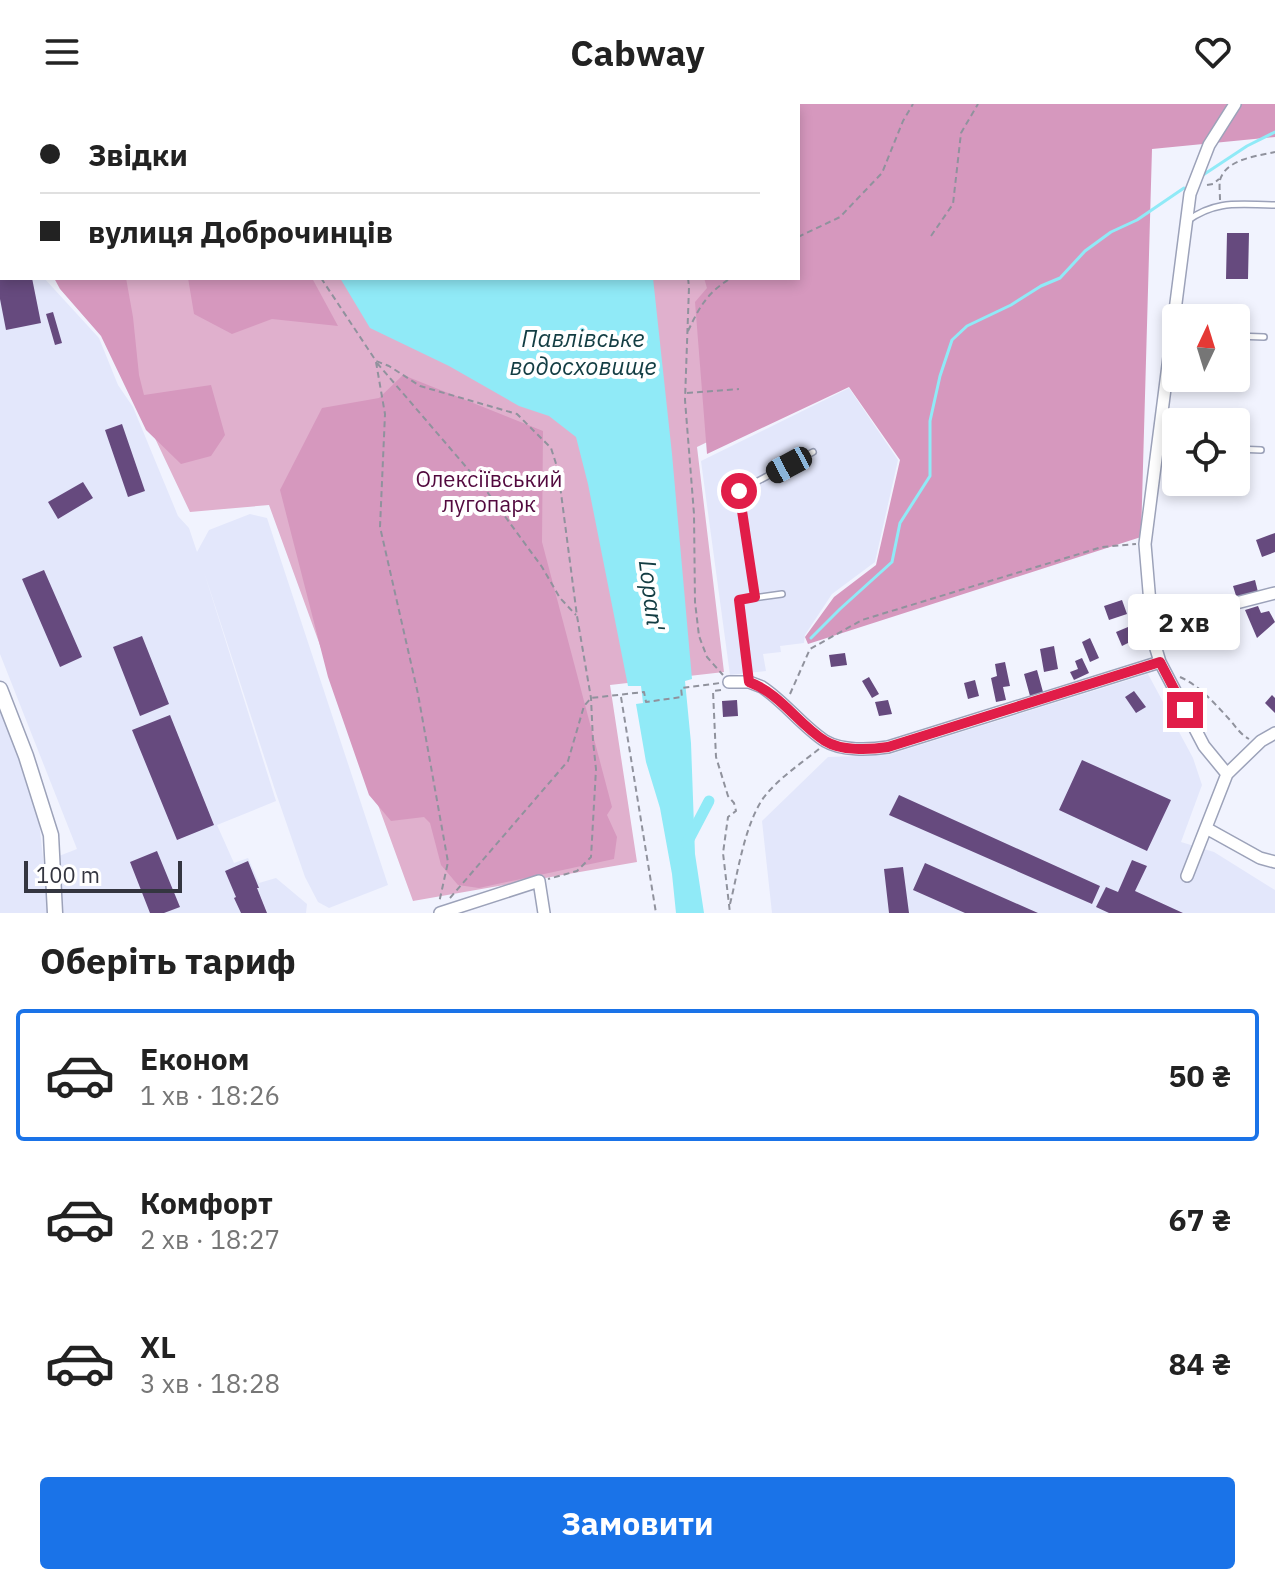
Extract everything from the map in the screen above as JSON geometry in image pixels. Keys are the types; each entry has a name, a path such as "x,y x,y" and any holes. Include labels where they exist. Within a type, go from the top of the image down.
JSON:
{"street":[{"path":"1177,304 1193,185 1209,145 1235,104"},
{"path":"1166,392 1145,544 1153,639 1162,666 1204,746 1227,774"},
{"path":"1153,639 1209,610 1275,593"},
{"path":"729,682 749,682 762,687 827,742 859,750 888,747 1162,666"},
{"path":"0,689 26,756 51,835 55,913"},
{"path":"1187,876 1227,774 1261,741 1275,733"},
{"path":"1206,828 1260,858 1275,862"},
{"path":"438,913 539,881 544,913"}],"lane":[{"path":"1187,222 1220,205 1275,205"},
{"path":"1250,336 1264,337"},
{"path":"1158,445 1162,445"},
{"path":"1250,450 1261,450"},
{"path":"755,597 739,491 813,452"},
{"path":"749,682 739,600 782,594"}],"path":[{"path":"800,236 840,217 882,173 913,104"},
{"path":"931,236 953,204 961,133 978,104"},
{"path":"1193,185 1213,184 1230,166 1250,157 1275,152"},
{"path":"1220,179 1220,205"},
{"path":"322,280 376,361 485,489 542,567 560,598 577,616"},
{"path":"688,280 686,393 694,514 695,602 699,636 707,657 729,682 730,688 713,691 716,757 736,811 728,817 723,853 729,911"},
{"path":"687,332 701,303 728,280"},
{"path":"376,361 420,386 517,414 551,448 558,470 591,698 596,769 591,857 577,871 539,881"},
{"path":"376,361 385,414 380,527 418,694 448,862 438,913"},
{"path":"686,393 739,389"},
{"path":"785,704 810,649 862,620 1102,547 1145,544"},
{"path":"1162,666 1192,683 1243,736 1261,741"},
{"path":"448,901 568,761 584,706 591,698 644,692 646,702 682,697 681,688 709,684"},
{"path":"621,695 656,913"},
{"path":"729,911 747,835 763,799 779,781 827,742"}],"shaded area":[{"path":"0,280 46,280 99,338 118,385 133,407 178,516 189,528 197,552 209,530 250,514 267,518 388,885 329,908 318,902 305,877 204,572 276,801 217,825 234,863 248,858 259,883 276,878 307,904 306,913 63,913 59,856 77,849 0,654"},
{"path":"849,388 898,460 875,562 832,594 805,635 804,643 780,646 781,652 763,654 766,671 730,675 701,461"},
{"path":"1148,674 1193,758 1202,785 1181,842 1214,852 1275,890 1275,913 772,913 762,821 828,757 888,755"},
{"path":"0,701 38,812 49,913 0,913"}],"green space":[{"name":"Олексіївський лугопарк","path":"800,104 1275,104 1275,114 1117,154 856,370 697,447 724,672 610,685 637,862 413,901 269,505 190,512 80,280 800,280"},
{"path":"800,104 1275,104 1275,137 1152,149 1141,537 808,644 805,637 834,597 876,565 900,460 849,387 707,454 695,302 707,288 705,280 800,280"},
{"path":"55,280 126,280 144,395 211,385 225,435 211,456 181,464 146,430 101,336"},
{"path":"188,280 313,280 338,326 272,319 232,334 194,314"},
{"path":"403,375 543,431 542,542 612,807 607,815 617,837 614,859 479,888 458,885 441,865 430,823 424,817 391,821 369,795 328,677 280,490 322,408 379,398"}],"water":[{"name":"Павлівське водосховище","path":"341,280 653,280 692,679 685,681 691,743 695,854 704,913 676,913 660,808 646,762 636,704 643,703 641,686 628,686 576,437 549,416 519,406 449,366 370,328"}],"building":[{"path":"1227,233 1249,233 1248,279 1226,279"},
{"path":"0,280 32,280 41,323 6,330"},
{"path":"53,312 62,343 55,345 46,314"},
{"path":"122,424 145,491 128,497 105,430"},
{"path":"83,482 93,498 58,519 48,502"},
{"path":"1275,533 1275,552 1262,557 1256,540"},
{"path":"44,570 82,657 60,667 22,579"},
{"path":"1255,580 1258,592 1237,599 1233,586"},
{"path":"1122,600 1127,614 1109,620 1104,606"},
{"path":"1258,606 1261,613 1269,611 1275,622 1257,638 1245,610"},
{"path":"1226,620 1233,633 1219,640 1212,627"},
{"path":"1128,627 1134,640 1122,646 1116,632"},
{"path":"142,636 169,704 140,716 113,647"},
{"path":"1090,638 1099,658 1090,662 1082,642"},
{"path":"1054,646 1058,669 1044,672 1040,649"},
{"path":"845,653 847,665 831,667 829,655"},
{"path":"1082,658 1089,673 1074,680 1070,672 1078,669 1075,661"},
{"path":"1005,662 1010,686 1003,687 1006,700 996,702 991,678 997,676 995,664"},
{"path":"1037,670 1043,692 1030,696 1024,674"},
{"path":"869,677 879,694 872,698 862,681"},
{"path":"975,680 979,696 968,699 964,683"},
{"path":"1134,691 1146,707 1136,713 1125,697"},
{"path":"1272,695 1275,698 1275,713 1265,703"},
{"path":"737,700 738,716 723,717 722,701"},
{"path":"888,700 892,714 879,716 875,702"},
{"path":"170,715 214,825 177,840 132,730"},
{"path":"1082,760 1171,800 1147,851 1059,810"},
{"path":"899,795 1100,886 1092,904 889,815"},
{"path":"157,851 180,907 164,913 150,913 130,862"},
{"path":"1132,860 1147,866 1135,891 1183,913 1109,913 1096,907 1106,887 1118,892"},
{"path":"248,861 267,913 241,913 234,898 225,871"},
{"path":"925,863 1038,913 965,913 913,890"},
{"path":"903,867 909,913 889,913 884,869"}],"waterway":[{"path":"1203,175 1275,132"},
{"path":"811,638 892,562 900,523 930,476 930,421 952,340 967,326 1060,278 1085,251 1111,232 1137,220 1184,188"},
{"path":"687,843 709,801"}],"route":[{"path":"739,491 755,597 739,600 749,682 773,694 827,742 859,750 888,747 1160,662 1185,710"}],"water label":[{"name":"Lopan'","path":"652,595"}]}
